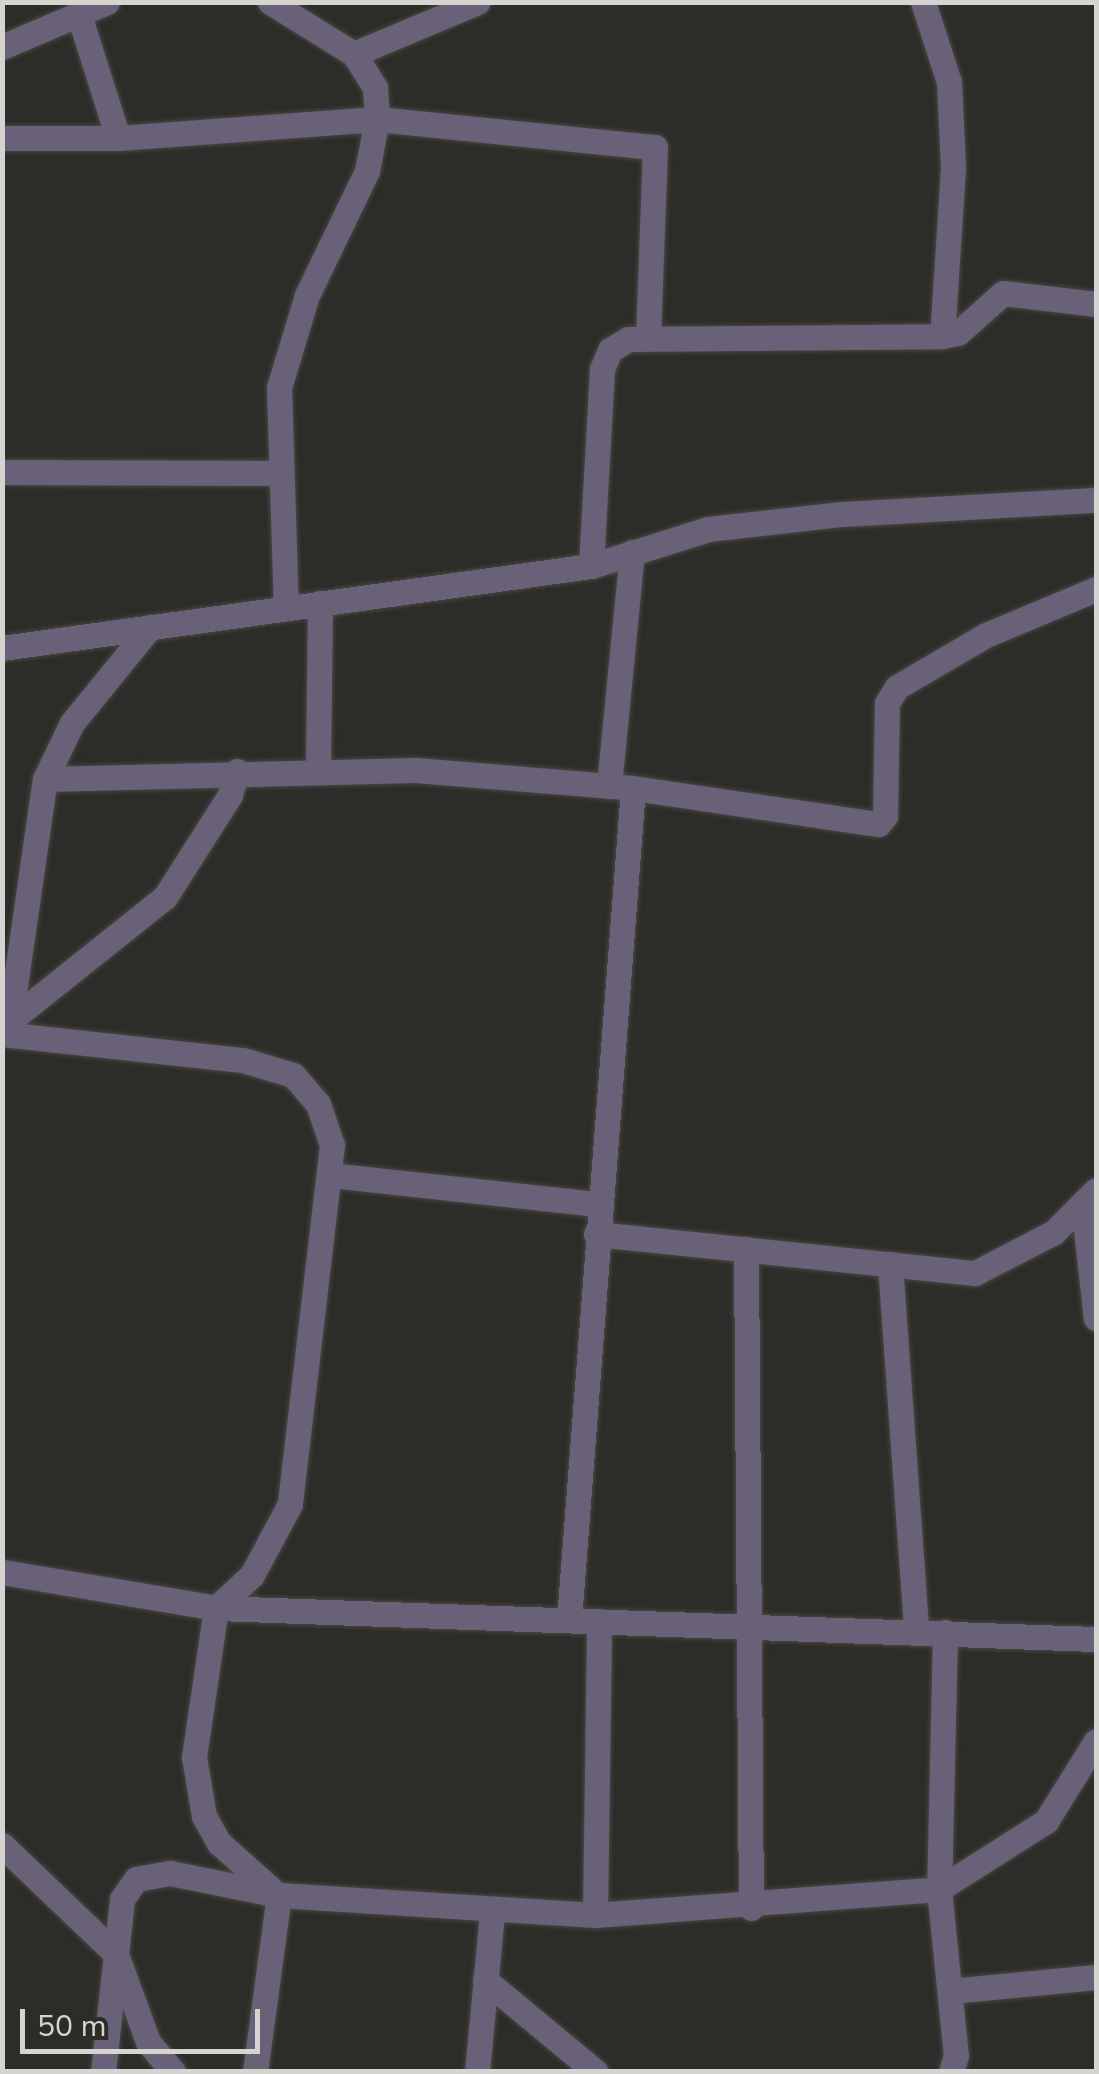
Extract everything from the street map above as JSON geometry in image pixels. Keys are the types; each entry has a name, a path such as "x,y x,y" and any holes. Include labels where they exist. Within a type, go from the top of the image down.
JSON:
{"street":[{"path":"2,47 80,18 107,2"},
{"path":"270,2 354,54 374,88 377,119 367,171 289,346 279,388 286,608"},
{"path":"354,54 478,2"},
{"path":"923,2 949,82 953,168 942,336"},
{"path":"80,18 118,138"},
{"path":"2,138 118,138 377,119 655,147 648,338"},
{"path":"591,566 602,369 610,350 628,338 942,336 958,333 1003,293 1096,304"},
{"path":"2,472 280,474"},
{"path":"2,648 591,566 708,529 803,518 1096,500"},
{"path":"569,1620 599,1204 632,552"},
{"path":"44,779 318,768 621,787 878,824 884,816 888,703 897,687 986,635 1096,589"},
{"path":"318,768 320,603"},
{"path":"2,1016 14,993 44,779 72,723 150,627"},
{"path":"2,1030 165,897 230,795 237,771"},
{"path":"2,1030 243,1060 293,1075 318,1104 332,1145 290,1504 252,1575 216,1608 194,1757 197,1790 219,1843 240,1868 279,1894"},
{"path":"330,1175 599,1204"},
{"path":"596,1234 975,1273 1016,1257 1090,1197"},
{"path":"1090,1197 1095,1302"},
{"path":"746,1250 745,1624 751,1908"},
{"path":"890,1264 916,1631"},
{"path":"2,1572 216,1608 1096,1639"},
{"path":"595,1915 598,1621"},
{"path":"945,1632 940,1889 956,2055 951,2072"},
{"path":"103,2072 122,1900 136,1878 170,1873 279,1894 492,1912 595,1915 751,1908 940,1889 1046,1820 1096,1740"},
{"path":"2,1846 116,1954 141,2028 173,2072"},
{"path":"254,2072 279,1894"},
{"path":"476,2072 492,1912"},
{"path":"950,1991 1096,1978"},
{"path":"486,1980 596,2072"}]}
